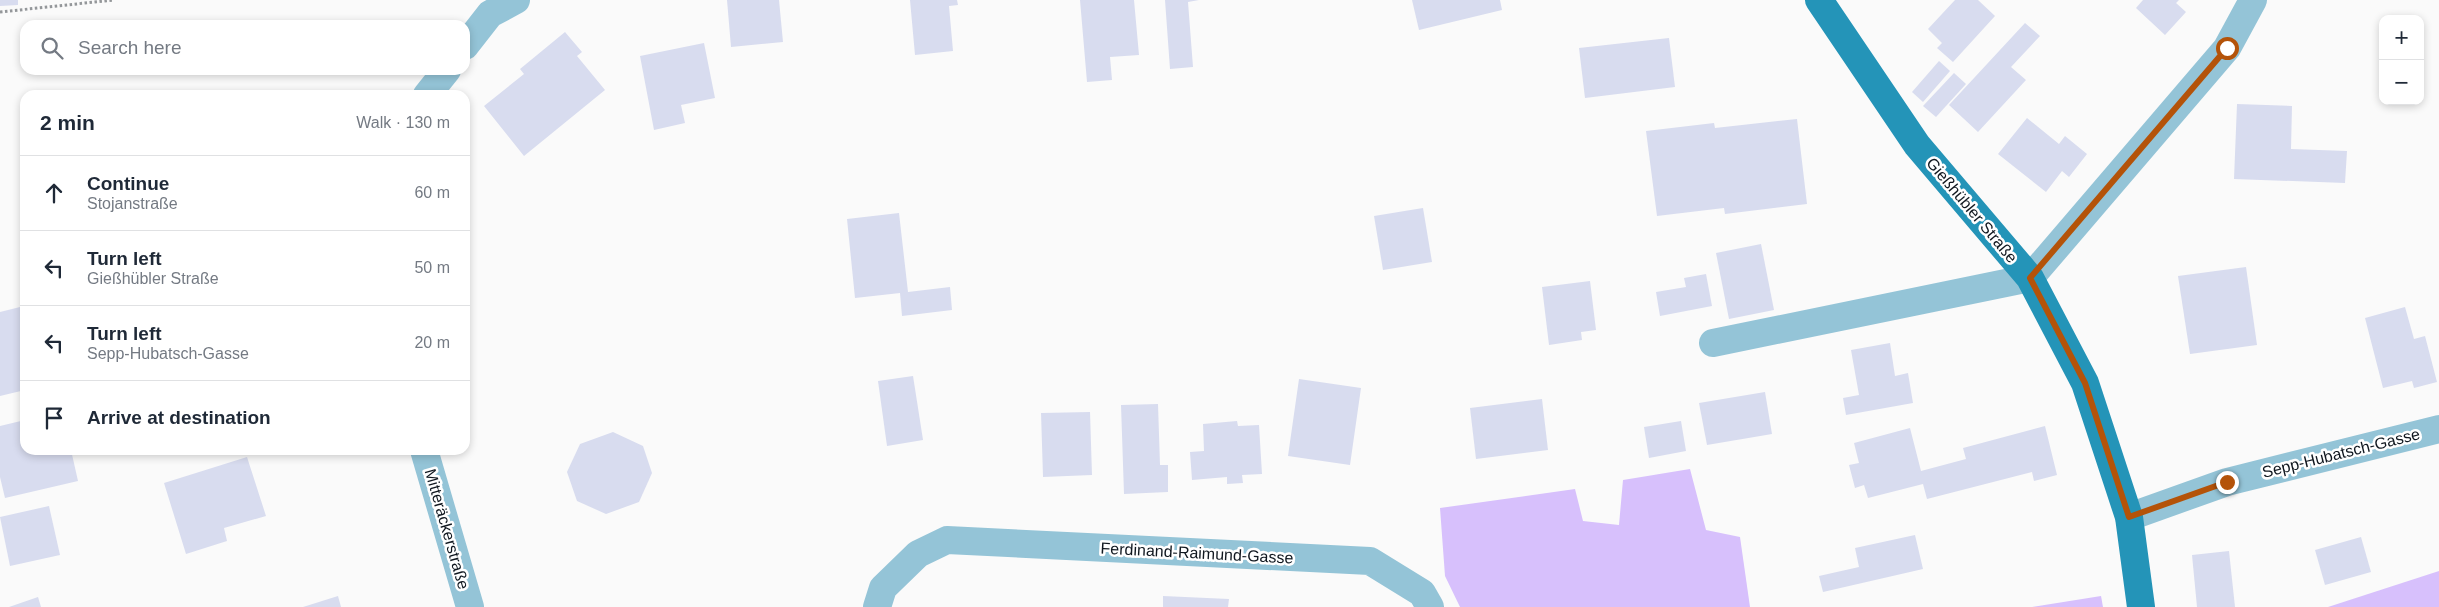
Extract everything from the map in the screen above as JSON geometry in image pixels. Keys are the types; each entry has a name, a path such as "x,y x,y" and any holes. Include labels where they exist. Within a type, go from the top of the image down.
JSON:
{"main road":[{"name":"Gießhübler Straße","path":"1820,0 1917,144 2030,278 2085,383 2129,517 2141,607"}],"street":[{"path":"470,37 486,7 516,0"},
{"path":"1713,343 2030,278 2227,48 2253,0"},
{"path":"431,90 442,75"},
{"name":"Sepp-Hubatsch-Gasse","path":"2129,517 2227,482 2439,429"},
{"name":"Mitteräckerstraße","path":"425,455 470,607"},
{"name":"Ferdinand-Raimund-Gasse","path":"877,607 883,588 918,554 947,540 1370,561 1422,593 1430,607"}],"path":[{"path":"0,12 114,0"}],"shaded area":[{"path":"1690,469 1706,530 1740,537 1750,607 1460,607 1445,576 1440,508 1575,489 1583,521 1619,525 1623,480"},
{"path":"2439,571 2439,607 2328,607"},
{"path":"2101,596 2103,607 2032,607"}],"building":[{"path":"0,0 18,0 18,5 0,6"},
{"path":"727,0 779,0 783,42 731,47"},
{"path":"910,0 957,0 958,5 949,6 953,51 915,55"},
{"path":"1080,0 1134,0 1139,55 1110,57 1112,80 1087,82"},
{"path":"1165,0 1199,0 1188,2 1193,67 1170,69"},
{"path":"1412,0 1500,0 1502,10 1419,30"},
{"path":"1955,0 1978,0 1995,16 1953,62 1937,48 1942,43 1928,29"},
{"path":"2143,0 2179,0 2176,3 2186,12 2165,35 2136,8"},
{"path":"2025,23 2040,36 2011,67 2026,80 1978,132 1949,105"},
{"path":"565,32 582,52 577,56 605,90 524,156 484,106 524,74 520,69"},
{"path":"1669,38 1675,87 1585,98 1579,48"},
{"path":"704,43 715,98 681,105 685,123 654,130 640,56"},
{"path":"1939,61 1950,71 1923,102 1912,92"},
{"path":"1954,73 1966,84 1936,117 1923,106"},
{"path":"2237,104 2292,106 2291,149 2347,151 2345,183 2234,179"},
{"path":"2027,118 2059,144 2065,136 2087,154 2069,177 2062,171 2046,192 1998,154"},
{"path":"1797,119 1807,204 1725,214 1724,208 1657,216 1646,131 1714,123 1715,128"},
{"path":"1423,208 1432,262 1383,270 1374,216"},
{"path":"899,213 908,292 950,287 952,310 902,316 900,293 855,298 847,219"},
{"path":"1761,244 1774,310 1729,319 1716,253"},
{"path":"2246,267 2257,345 2190,354 2178,276"},
{"path":"1706,274 1712,306 1660,316 1656,292 1686,287 1684,278"},
{"path":"1590,281 1596,330 1581,332 1582,340 1549,345 1542,287"},
{"path":"20,307 20,391 0,396 0,312"},
{"path":"2405,307 2414,339 2425,336 2437,382 2414,388 2412,381 2383,388 2365,318"},
{"path":"1890,343 1895,376 1908,373 1913,403 1846,415 1843,398 1859,395 1851,350"},
{"path":"913,376 923,440 887,446 878,381"},
{"path":"1299,379 1361,388 1350,465 1288,456"},
{"path":"1765,392 1772,434 1707,445 1699,403"},
{"path":"1542,399 1548,450 1476,459 1470,408"},
{"path":"1158,404 1160,465 1168,465 1168,492 1124,494 1121,405"},
{"path":"1090,412 1092,475 1043,477 1041,413"},
{"path":"20,421 20,455 72,455 78,481 5,498 0,477 0,426"},
{"path":"1237,421 1238,426 1259,425 1262,474 1242,475 1243,483 1227,484 1227,477 1192,480 1190,452 1204,451 1203,424"},
{"path":"1681,421 1686,451 1649,458 1644,427"},
{"path":"2045,426 2057,475 2034,481 2032,472 1927,499 1923,484 1868,498 1864,485 1855,488 1849,465 1859,463 1854,443 1910,428 1921,471 1966,459 1963,448"},
{"path":"613,432 643,446 652,473 639,502 606,514 577,501 567,472 580,444"},
{"path":"247,457 266,516 224,528 227,541 186,554 164,483"},
{"path":"49,506 60,555 10,566 0,517"},
{"path":"1915,535 1923,569 1823,592 1819,576 1859,567 1855,548"},
{"path":"2361,537 2371,572 2325,585 2315,550"},
{"path":"2229,551 2235,607 2197,607 2192,555"},
{"path":"338,596 341,607 303,607"},
{"path":"1163,596 1229,599 1228,607 1163,607"},
{"path":"38,597 41,607 9,607"}],"route":[{"path":"2227,48 2030,278 2085,383 2129,517 2227,482"}]}
